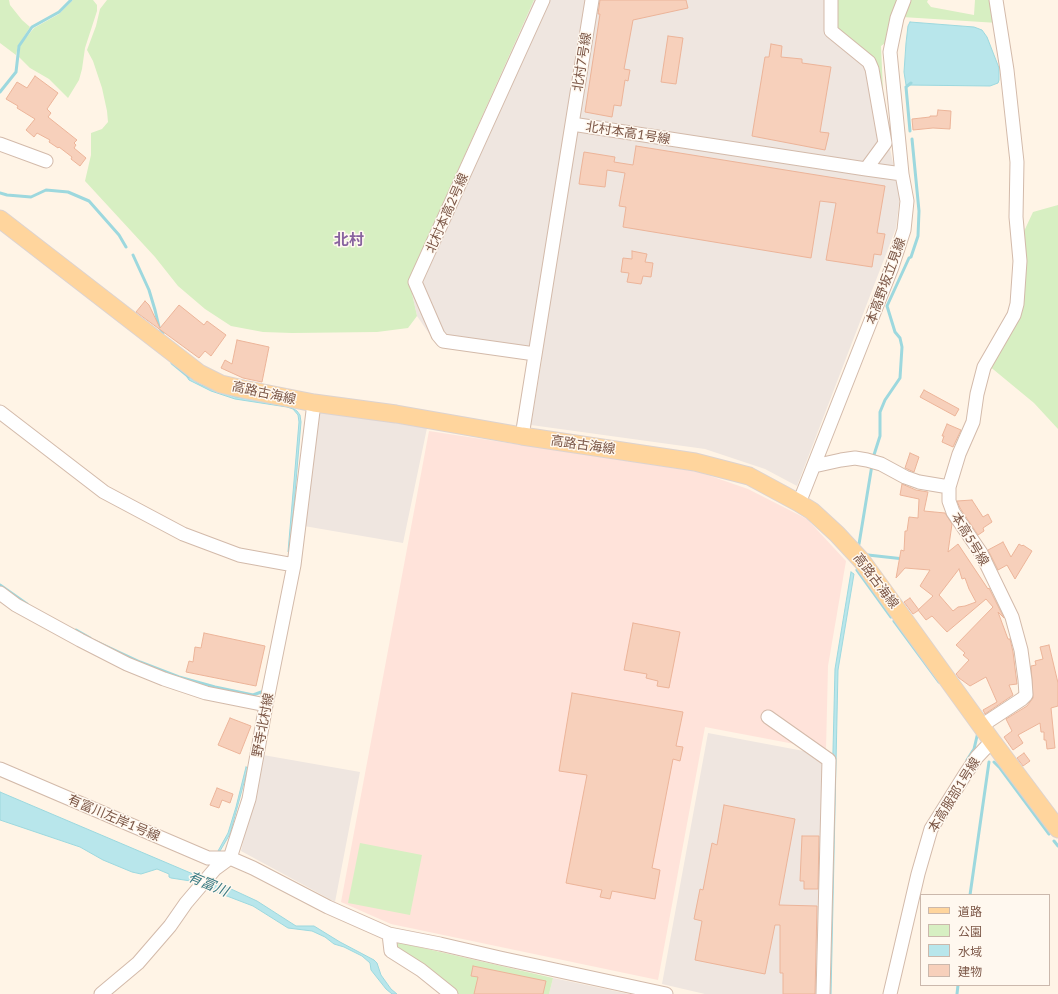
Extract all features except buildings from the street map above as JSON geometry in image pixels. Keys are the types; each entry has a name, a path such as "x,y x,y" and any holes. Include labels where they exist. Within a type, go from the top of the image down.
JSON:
{"main road":[{"name":"高路古海線","path":"0,219 199,373 221,384 314,403 396,414 522,436 695,462 749,476 799,503 812,511 837,534 862,561 981,726 1058,829"}],"street":[{"name":"北村本高2号線","path":"535,354 443,341 438,335 415,282 544,0"},
{"name":"北村7号線","path":"572,124 592,0"},
{"path":"832,0 831,31 869,62 872,69 885,142 866,169"},
{"name":"本高野坂立見線","path":"799,503 892,267 904,230 906,201 890,52 897,18 904,0"},
{"path":"814,466 855,458 881,464 905,478 949,487 973,422 984,367 1014,315 1017,304 1020,261 1016,217 1017,162 1007,70 996,0"},
{"name":"北村本高1号線","path":"522,436 572,124 902,174"},
{"path":"0,144 46,161"},
{"name":"野寺北村線","path":"230,858 249,799 294,565 314,403"},
{"path":"0,412 104,492 177,530 239,555 294,565"},
{"name":"本高5号線","path":"949,487 949,501 953,512 981,553 1012,617 1021,650 1026,695 1022,700 981,726"},
{"path":"0,592 16,605 127,664 158,677 206,693 266,705"},
{"path":"768,717 829,760 823,994"},
{"name":"本高服部1号線","path":"890,994 918,874 931,829 977,757 992,741"},
{"name":"有富川左岸1号線","path":"0,769 208,858 230,858"},
{"path":"101,994 138,963 170,926 215,869 230,858 253,868 328,907 389,934 666,994"},
{"path":"389,934 391,951 421,970 451,994"}],"shaded area":[{"path":"534,0 835,0 866,55 889,144 900,196 896,228 797,486 765,469 705,449 531,425 542,359 437,345 417,316 409,280"},
{"path":"320,411 427,428 403,543 304,526"},
{"path":"429,431 699,472 748,489 807,519 846,561 828,666 826,750 705,727 658,980 391,924 341,902"},
{"path":"708,733 809,752 824,760 819,994 705,994 662,984"},
{"path":"263,755 360,772 335,902 241,851"},
{"path":"553,978 629,994 549,994"}],"green space":[{"path":"0,0 9,0 10,5 22,20 30,27 18,46 16,55 0,43"},
{"path":"73,0 93,0 97,5 97,11 85,48 79,80 68,98 49,79 30,68 19,57 20,45 34,28 59,14"},
{"path":"107,0 534,0 409,280 417,316 408,328 377,332 263,332 231,326 205,309 178,286 155,257 85,181 91,155 91,133 102,129 108,122 102,88 93,61 87,50 96,26 100,9"},
{"path":"835,0 898,0 888,41 881,46 883,91 891,141 874,59 839,33 834,25"},
{"path":"909,0 928,0 927,2 931,7 974,15 975,0 994,0 998,23 902,17"},
{"path":"1058,205 1058,429 1034,403 988,365 1012,323 1020,240 1033,212"},
{"path":"360,843 422,855 410,915 348,903"},
{"path":"397,942 553,978 549,994 455,994 398,951"}],"water":[{"path":"910,22 974,27 982,30 987,37 999,68 998,83 990,86 906,85 904,72 908,26"},
{"path":"187,375 199,384 236,397 288,405 297,411 300,415 301,422 290,553 288,552 299,422 298,415 293,409 287,407 235,399 211,391 189,380"},
{"path":"851,572 854,574 838,670 831,994 827,994 835,669"},
{"path":"246,767 248,768 230,834 220,851 218,851 228,833"},
{"name":"有富川","path":"0,792 193,874 203,876 257,901 296,926 314,926 374,960 377,963 381,975 391,989 397,994 392,994 386,989 371,970 370,963 362,956 334,944 325,937 312,931 288,928 253,906 219,893 197,882 171,878 169,877 169,874 157,869 141,874 132,872 103,860 80,847 0,820"}],"waterway":[{"path":"0,92 16,72 19,46 32,27 59,12 71,0"},
{"path":"910,131 906,87 911,83"},
{"path":"873,458 880,436 880,412 885,400 900,378 902,347 900,338 895,332 887,306 909,258 911,257 918,236 919,211 912,139"},
{"path":"0,193 31,197 46,190 68,192 89,201 119,235 126,247"},
{"path":"133,255 149,290 159,327 163,333"},
{"path":"172,363 189,377"},
{"path":"859,544 872,465"},
{"path":"868,555 904,559"},
{"path":"857,570 891,617"},
{"path":"0,585 27,604"},
{"path":"894,621 939,682"},
{"path":"76,630 90,638"},
{"path":"95,641 140,662 179,677 215,687 253,695 264,691 264,689"},
{"path":"967,760 974,749 978,732"},
{"path":"970,894 989,762"},
{"path":"994,762 1049,834"},
{"path":"1054,841 1058,846"},
{"path":"957,994 958,986"}],"district":[{"name":"北村","path":"349,240"}]}
